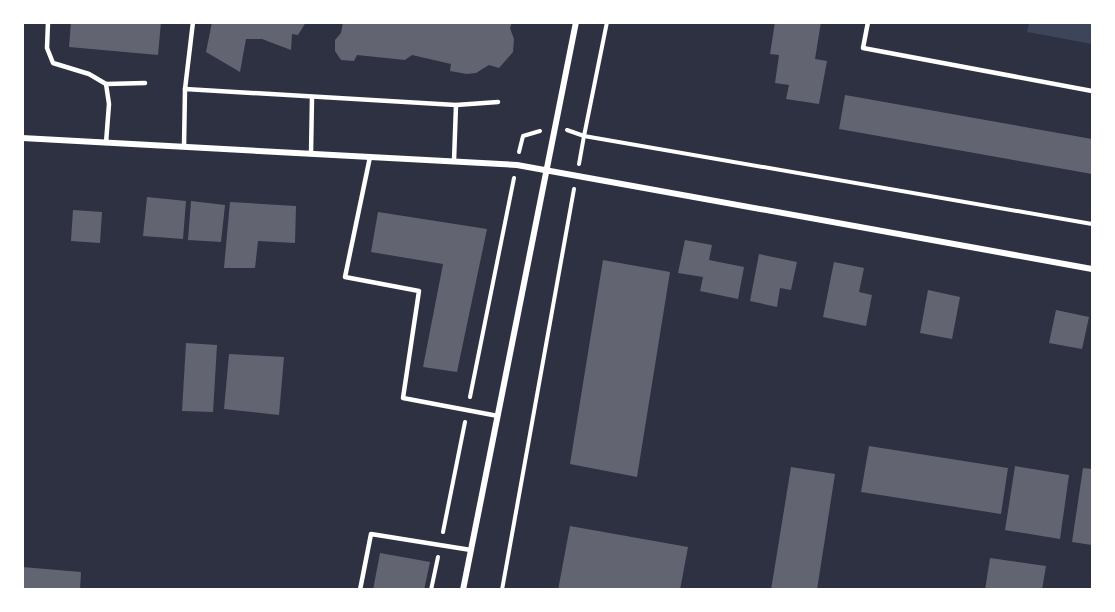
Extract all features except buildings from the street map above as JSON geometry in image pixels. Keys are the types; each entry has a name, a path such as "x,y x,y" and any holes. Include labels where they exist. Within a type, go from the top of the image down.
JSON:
{"street":[{"path":"463,590 576,22"},
{"path":"22,138 517,165 1092,269"}],"lane":[{"path":"48,22 47,48 53,63 89,74 106,84 145,83"},
{"path":"183,147 185,89 193,22"},
{"path":"868,22 863,48 1092,91"},
{"path":"106,84 110,104 106,143"},
{"path":"185,89 456,105 498,102"},
{"path":"311,154 312,97"},
{"path":"454,161 456,105"},
{"path":"370,157 345,277 419,291 403,398 498,416"},
{"path":"360,590 371,534 471,550"}],"path":[{"path":"502,590 576,175 607,22"},
{"path":"584,136 1092,224"},
{"path":"431,590 517,165"}],"shaded area":[{"path":"1029,23 1092,23 1092,44 1027,32"}]}
